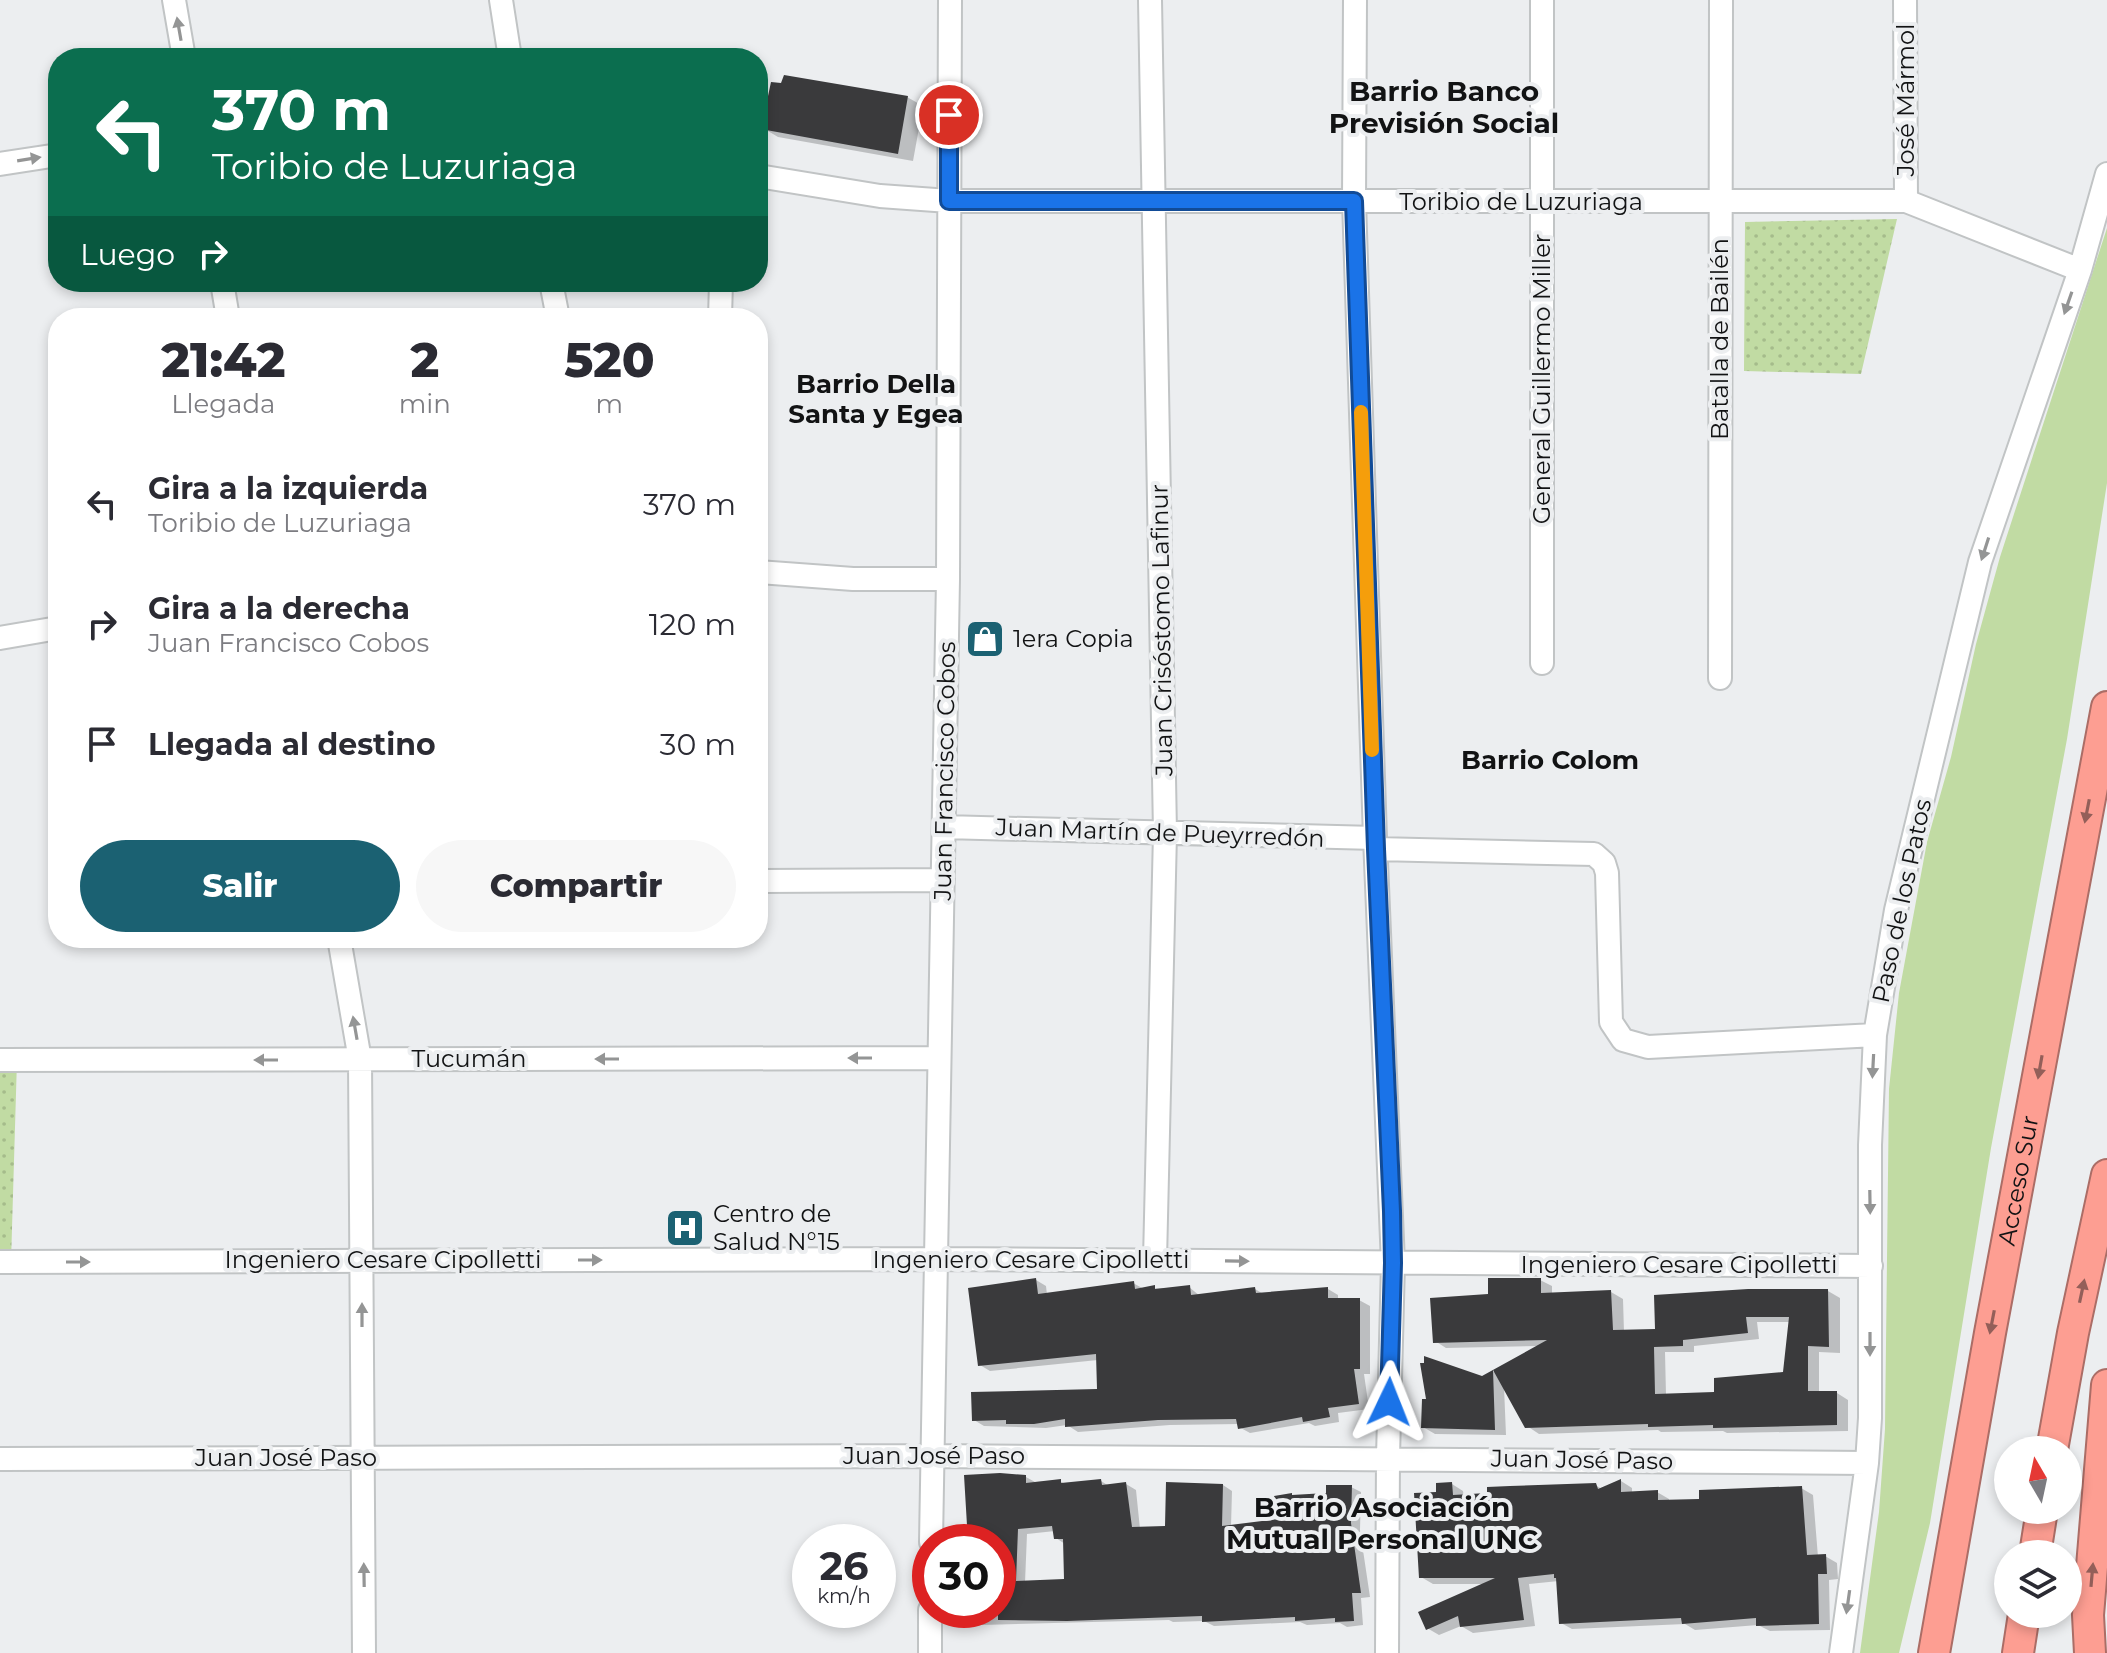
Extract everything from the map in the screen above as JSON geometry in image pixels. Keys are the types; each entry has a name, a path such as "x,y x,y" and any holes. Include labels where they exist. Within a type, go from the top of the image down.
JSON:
{"highway":[{"name":"Acceso Sur","path":"1934,1653 1990,1333 2107,707"},
{"path":"2055,1436 2107,1175"},
{"path":"2090,1653 2088,1615 2107,1385"},
{"path":"1924,1653 1949,1572"},
{"path":"2018,1653 2022,1628"}],"street":[{"path":"174,0 182,48"},
{"path":"501,0 508,48"},
{"name":"Juan Francisco Cobos","path":"931,1524 948,579 950,0"},
{"name":"Juan Crisóstomo Lafinur","path":"1150,0 1165,833 1155,1260"},
{"path":"1355,0 1354,201 1393,1263 1387,1653"},
{"name":"General Guillermo Miller","path":"1542,0 1542,663"},
{"name":"Batalla de Bailén","path":"1720,678 1721,0"},
{"name":"José Mármol","path":"1905,0 1906,201"},
{"path":"0,164 48,157"},
{"name":"Paso de los Patos","path":"1841,1653 1867,1463 1870,1145 1875,1035 1896,910 1980,562 2080,270 2107,174"},
{"name":"Toribio de Luzuriaga","path":"768,178 880,196 949,201 1906,201 2080,270"},
{"path":"768,573 853,579 948,579"},
{"path":"0,638 48,630"},
{"name":"Juan Martín de Pueyrredón","path":"944,827 1165,833 1594,854 1604,863 1607,873 1611,1022 1623,1040 1648,1047 1875,1035"},
{"path":"768,881 943,880"},
{"path":"341,948 360,1060 364,1653"},
{"name":"Tucumán","path":"0,1060 938,1058"},
{"name":"Ingeniero Cesare Cipolletti","path":"0,1262 935,1259 1871,1266"},
{"name":"Juan José Paso","path":"0,1459 932,1456 1388,1457 1867,1463"},
{"path":"930,1628 930,1653"}],"green space":[{"path":"1897,219 1861,374 1744,371 1745,222"},
{"path":"2107,228 2107,483 2067,739 1991,1148 1930,1523 1899,1653 1860,1653 1879,1512 1885,1429 1889,1089 1899,993 1927,842 1951,757 1976,644 2000,557"},
{"path":"0,1060 17,1060 11,1262 0,1262"}],"building":[{"path":"784,75 908,96 898,154 768,130 771,82 781,83"},
{"path":"1036,1278 1038,1294 1134,1281 1135,1289 1155,1285 1155,1289 1190,1285 1191,1295 1255,1287 1256,1293 1328,1287 1328,1298 1360,1298 1360,1369 1354,1369 1359,1404 1328,1408 1330,1417 1303,1422 1302,1417 1238,1429 1236,1419 1158,1420 1065,1427 1065,1419 1034,1424 1006,1424 1006,1420 972,1421 971,1392 1097,1389 1096,1354 978,1366 968,1288"},
{"path":"1488,1278 1541,1278 1541,1293 1611,1290 1613,1330 1655,1329 1654,1295 1748,1289 1828,1289 1829,1347 1808,1346 1808,1391 1837,1391 1837,1425 1713,1428 1713,1425 1648,1427 1648,1424 1525,1428 1493,1370 1495,1430 1421,1428 1422,1399 1426,1399 1420,1363 1424,1363 1424,1356 1482,1376 1547,1340 1433,1343 1430,1298 1488,1294","holes":["1746,1317 1789,1317 1783,1372 1714,1378 1714,1392 1655,1394 1654,1347 1683,1346 1683,1340 1748,1333"]},
{"path":"964,1475 1026,1475 1026,1483 1061,1479 1061,1483 1101,1479 1102,1485 1126,1482 1132,1527 1165,1526 1166,1482 1223,1484 1222,1526 1278,1519 1274,1496 1326,1493 1326,1485 1352,1485 1351,1523 1361,1593 1352,1593 1354,1621 1335,1622 1335,1618 1295,1621 1295,1617 1202,1622 1202,1616 1016,1620 1016,1581 1016,1524 967,1524","holes":["1052,1526 1054,1539 1063,1539 1064,1579 1016,1581 1018,1529"]},
{"path":"1621,1479 1621,1492 1658,1490 1658,1500 1699,1499 1699,1490 1802,1486 1807,1555 1826,1554 1827,1574 1818,1574 1819,1624 1756,1626 1756,1618 1682,1624 1681,1618 1559,1624 1554,1574 1518,1578 1524,1620 1460,1627 1458,1616 1426,1630 1418,1612 1495,1578 1419,1578 1414,1493 1436,1492 1436,1483 1452,1482 1453,1495 1487,1493 1487,1487 1510,1486 1596,1483 1598,1489"}],"slow traffic":[{"path":"1361,412 1372,750"}],"place":[{"name":"1era Copia","path":"985,639"},
{"name":"Centro de Salud N°15","path":"685,1228"}],"district":[{"name":"Barrio Banco Previsión Social","path":"1444,107"},
{"name":"Barrio Della Santa y Egea","path":"876,399"},
{"name":"Barrio Colom","path":"1550,760"},
{"name":"Barrio Asociación Mutual Personal UNC","path":"1382,1523"}],"route":[{"path":"949,115 949,201 1354,201 1392,1211 1389,1402"}]}
